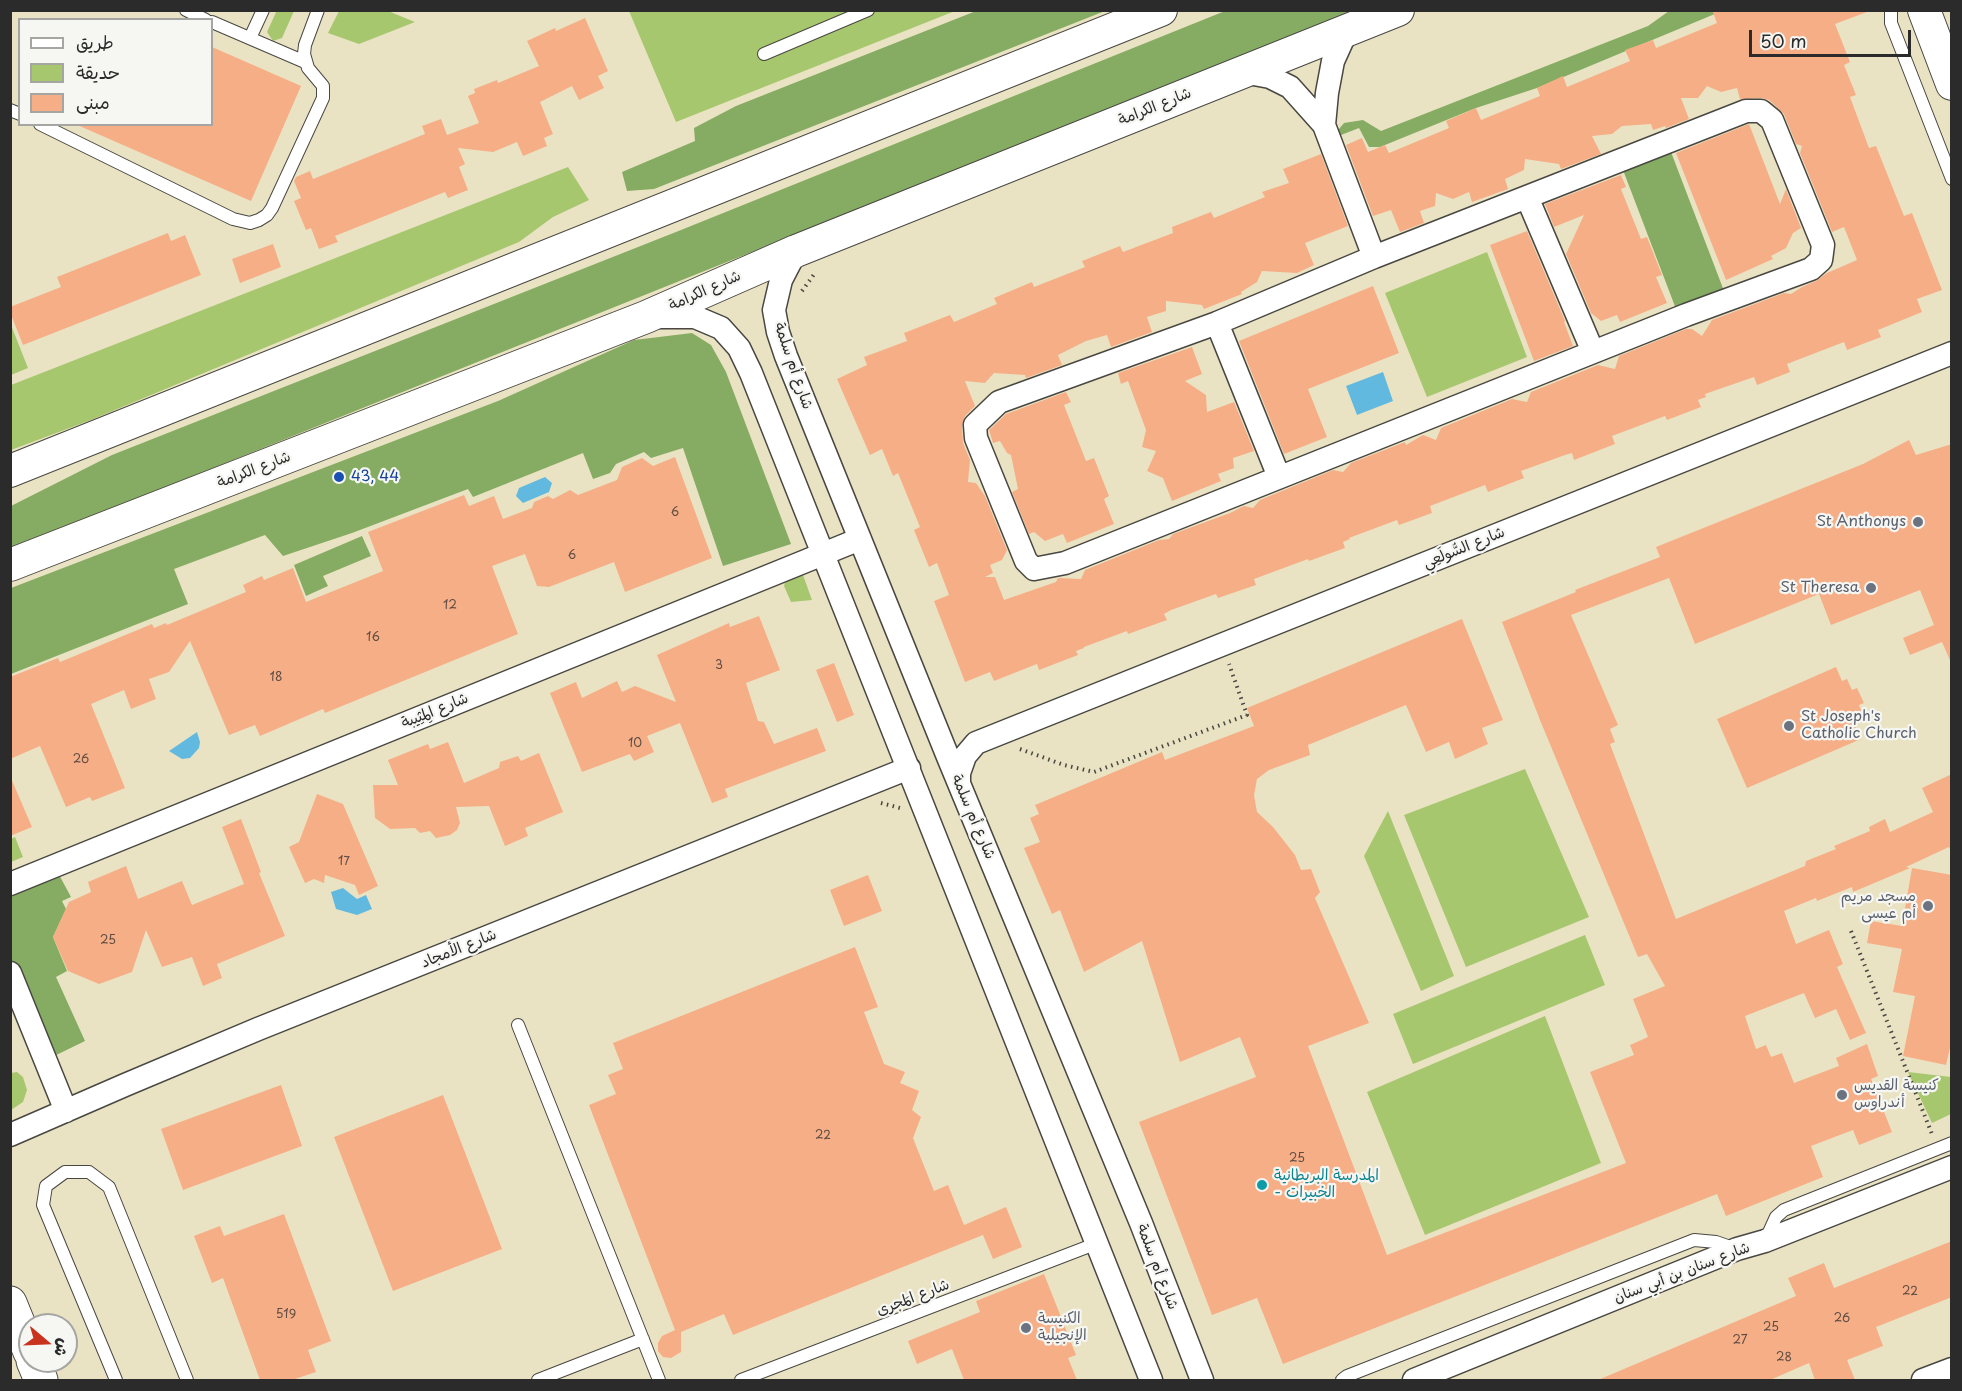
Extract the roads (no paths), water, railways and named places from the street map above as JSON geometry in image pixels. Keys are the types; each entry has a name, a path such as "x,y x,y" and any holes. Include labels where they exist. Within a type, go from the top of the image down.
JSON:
{"main road":[{"path":"10,471 1161,10"},
{"name":"شارع الكرامة","path":"10,565 646,316 796,251 1398,10"},
{"path":"1924,10 1952,84"},
{"path":"10,1303 18,1323"}],"street":[{"path":"1324,124 1333,61 1347,30"},
{"path":"1243,72 1270,77 1290,87 1324,124 1374,256"},
{"path":"1746,111 1761,111 1772,120 1823,245 1821,260 1811,269 1686,315 1065,562 1034,569 1026,561 976,438 975,425 999,402 1217,323 1374,256 1746,111"},
{"path":"1527,197 1593,352"},
{"name":"شارع أم سلمة","path":"796,251 782,280 774,310 778,332 935,724 1141,1223 1202,1380"},
{"path":"646,316 695,317 721,328 739,348 751,373 909,768 1095,1244 1151,1380"},
{"path":"1217,323 1278,477"},
{"name":"شارع السُّولَعِي","path":"976,743 1952,353"},
{"name":"شارع المِثِيبة","path":"10,884 860,539"},
{"path":"935,724 976,743 965,756 959,773 959,782"},
{"name":"شارع الأمجاد","path":"10,1135 258,1029 909,768"},
{"path":"10,974 66,1111"},
{"name":"شارع سنان بن أبي سنان","path":"1414,1380 1737,1249 1765,1241 1952,1167"},
{"path":"1923,1380 1952,1369"}],"lane":[{"path":"186,10 202,18"},
{"path":"250,39 263,10"},
{"path":"305,62 305,45 318,10"},
{"path":"764,54 868,10"},
{"path":"1891,10 1891,23 1952,179"},
{"path":"44,126 233,219 250,223 267,215 323,98 323,86 305,62 213,22"},
{"path":"518,1024 659,1380"},
{"path":"1765,1241 1776,1217 1784,1210 1952,1143"},
{"path":"116,1380 43,1205 46,1186 65,1172 89,1172 110,1187 187,1380"},
{"path":"1342,1380 1694,1240 1716,1242 1737,1249"},
{"name":"شارع المَجرى","path":"741,1380 1095,1244"},
{"path":"538,1380 643,1339"}],"water":[{"path":"1383,372 1393,401 1357,415 1346,386"},
{"path":"545,477 552,483 549,492 523,503 516,496 519,488"},
{"path":"197,732 199,748 190,758 182,759 169,751"},
{"path":"343,888 357,899 366,895 372,909 357,915 336,909 331,892"}],"place":[{"name":"43, 44","path":"339,477"},
{"name":"St Anthonys","path":"1918,522"},
{"name":"St Theresa","path":"1871,588"},
{"name":"St Joseph's Catholic Church","path":"1789,726"},
{"name":"مسجد مريم أم عيسى","path":"1928,906"},
{"name":"كنيسة القديس أندراوس","path":"1842,1095"},
{"name":"المدرسة البريطانية - الخبيرات","path":"1262,1185"},
{"name":"الكنيسة الإنجيلية","path":"1026,1328"}]}
